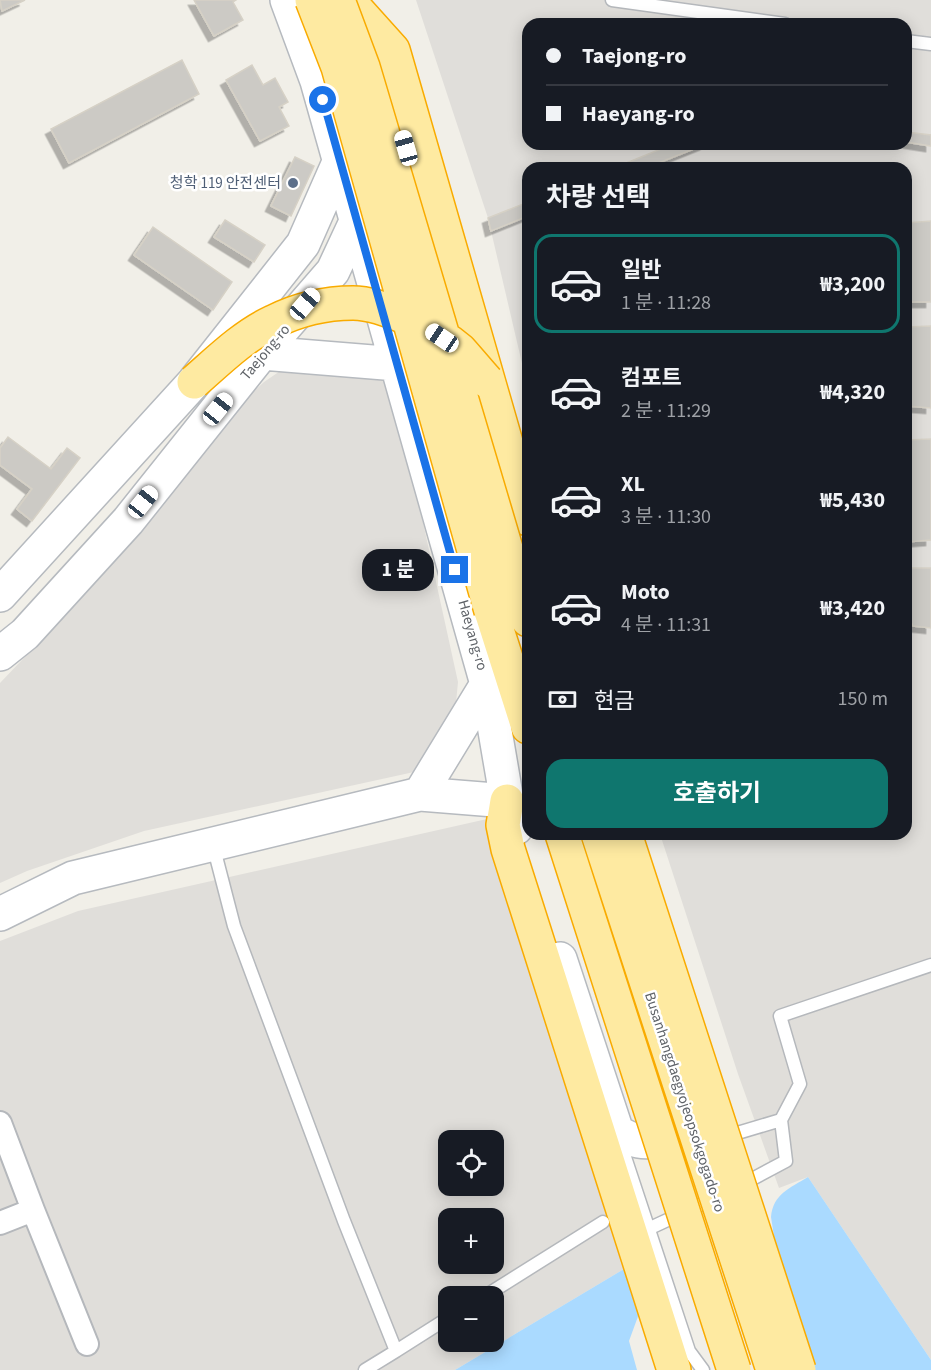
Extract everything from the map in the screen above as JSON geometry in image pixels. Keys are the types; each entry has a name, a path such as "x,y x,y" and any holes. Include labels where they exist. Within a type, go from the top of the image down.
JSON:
{"highway":[{"path":"312,0 338,67 491,611 522,708"},
{"path":"338,0 363,67 522,600"},
{"path":"347,0 393,50 522,499"},
{"path":"194,382 239,343 273,322 312,307 354,303 391,311 426,328 458,349 487,381"},
{"path":"507,801 503,825 508,849 675,1370"},
{"path":"564,840 734,1370"},
{"name":"Busanhangdaegyojeopsokgogado-ro","path":"600,840 773,1370"},
{"path":"627,840 800,1370"}],"main road":[{"path":"0,595 194,382 303,244 340,160 317,81 287,0"},
{"path":"347,0 400,126 522,545"},
{"path":"347,0 388,61 522,516"},
{"name":"Taejong-ro","path":"0,654 25,634 128,521 262,353 333,271 400,126"},
{"name":"Haeyang-ro","path":"340,160 487,684 507,801 617,1132"},
{"path":"262,353 397,364"},
{"path":"420,794 487,684"},
{"path":"0,914 73,878 420,794 507,801 522,777"},
{"path":"617,1132 640,1143 652,1143 677,1133 687,1122 693,1108 694,1089 619,840"}],"street":[{"path":"0,1123 87,1344"},
{"path":"0,1223 33,1210"}],"lane":[{"path":"612,0 742,18"},
{"path":"912,42 931,44"},
{"path":"213,844 234,926 340,1211 396,1351"},
{"path":"648,1229 786,1161 781,1120 800,1084 780,1016 931,965"},
{"path":"693,1108 721,1195"},
{"path":"705,1143 781,1120"},
{"path":"617,1132 689,1351 703,1370"},
{"path":"500,1286 603,1222"},
{"path":"365,1370 438,1324"}],"shaded area":[{"path":"416,0 931,0 931,1360 808,1177 779,1188 738,1074 662,840 912,840 912,162 522,162 522,363 488,218"},
{"path":"286,367 377,372 391,391 399,413 458,682 455,713 437,754 414,772 144,831 27,871 0,883 0,683 84,595 241,403 264,382"},
{"path":"487,819 624,1269 504,1341 504,1286 438,1286 438,1352 485,1352 455,1370 0,1370 0,941 78,911"}],"water":[{"path":"808,1177 931,1360 931,1370 812,1370 782,1288 771,1217 772,1209 779,1197"},
{"path":"624,1269 635,1269 644,1300 629,1341 637,1370 455,1370 485,1352 504,1352 504,1341"}],"building":[{"path":"0,0 25,0 2,11"},
{"path":"194,0 236,0 233,2 243,20 214,36"},
{"path":"182,60 199,94 69,163 51,129"},
{"path":"252,65 263,85 275,78 288,102 279,107 289,126 260,141 226,80"},
{"path":"912,133 931,135 931,146 912,143"},
{"path":"658,150 691,150 661,162 629,162"},
{"path":"295,157 314,166 291,216 271,206"},
{"path":"522,204 522,218 491,231 488,218"},
{"path":"225,220 265,245 254,262 214,237"},
{"path":"931,221 931,302 912,302 912,223"},
{"path":"153,227 232,282 213,310 134,255"},
{"path":"931,326 931,408 912,406 912,327"},
{"path":"8,437 51,469 67,448 80,458 32,521 17,509 32,489 0,465 0,448"},
{"path":"931,439 931,540 912,542 912,440"},
{"path":"912,568 931,568 931,628 913,626"}],"place":[{"name":"청학 119 안전센터","path":"293,183"}],"route":[{"path":"323,100 455,570"}]}
